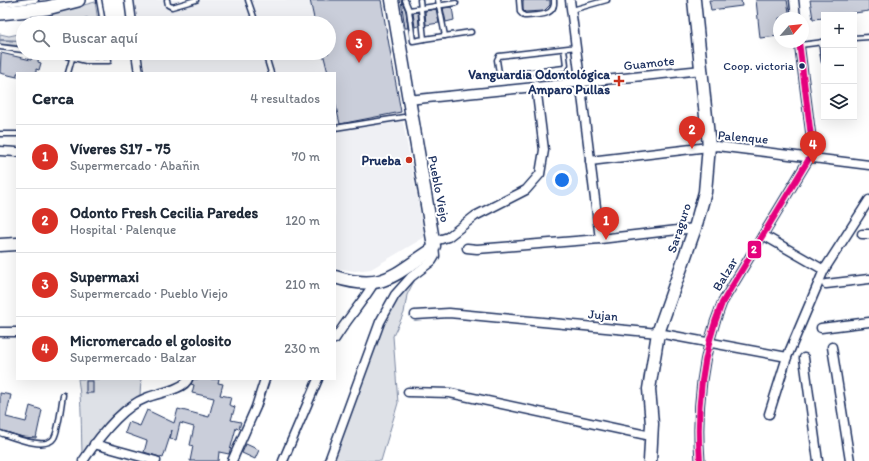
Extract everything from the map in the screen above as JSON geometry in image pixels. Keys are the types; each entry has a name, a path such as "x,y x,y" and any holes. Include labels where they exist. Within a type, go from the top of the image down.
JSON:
{"main road":[{"path":"0,12 47,8 78,0"}],"street":[{"path":"129,0 131,16"},
{"path":"570,0 600,239"},
{"name":"Saraguro","path":"650,461 651,436 649,389 658,333 705,192 709,146 694,0"},
{"path":"794,0 795,12"},
{"name":"Pueblo Viejo","path":"393,4 408,100 435,243"},
{"name":"Balzar","path":"700,461 698,440 701,391 709,341 722,303 810,157 812,144 801,48"},
{"path":"137,60 139,72"},
{"name":"Guamote","path":"408,100 702,70"},
{"path":"336,277 359,283 374,283 387,279 432,250 435,243 448,237 475,216 526,190 540,174 544,150 536,86"},
{"name":"Palenque","path":"590,161 717,146 869,165"},
{"path":"0,151 16,152"},
{"path":"769,414 787,358 824,270 869,200"},
{"path":"467,248 477,249 600,239 694,228"},
{"path":"763,235 824,270"},
{"path":"329,461 380,322 394,295 410,277 432,261 435,256 435,243"},
{"path":"0,245 16,244"},
{"path":"826,284 869,279"},
{"path":"336,337 347,318 366,297 374,283"},
{"name":"Jujan","path":"415,315 449,313 658,333 709,341 787,358"},
{"path":"820,328 869,322"},
{"path":"0,332 16,332"},
{"path":"832,347 850,461"},
{"path":"804,358 818,461"},
{"path":"83,461 94,444 131,406 145,398 181,386 187,380"},
{"path":"232,461 256,407 265,380"},
{"path":"283,461 318,380"},
{"path":"408,392 450,394 651,436"},
{"path":"94,444 156,461"}],"lane":[{"path":"0,5 36,0"},
{"path":"0,12 68,0"},
{"path":"99,0 102,16"},
{"path":"167,0 168,5 172,7 196,0"},
{"path":"248,0 254,16"},
{"path":"420,0 424,39"},
{"path":"438,0 445,36"},
{"path":"519,0 520,12 524,16 543,15 552,11 555,7 554,0"},
{"path":"572,10 607,0"},
{"path":"393,4 405,2 409,10 414,41 471,32"},
{"path":"409,10 456,3"},
{"path":"857,38 869,37"},
{"path":"809,43 821,42"},
{"path":"0,47 16,49"},
{"path":"564,49 566,65 564,68 502,76 499,73 497,60 499,56 577,47"},
{"path":"68,72 72,60"},
{"path":"79,60 109,60"},
{"path":"267,60 271,72"},
{"path":"336,128 411,116"},
{"path":"0,134 16,134"},
{"path":"0,434 30,442 45,444 50,442 56,434 63,395"}],"shaded area":[{"path":"133,0 309,0 313,16 136,16"},
{"path":"95,2 97,16 43,16"},
{"path":"0,34 9,36 16,34 16,45 0,44"},
{"path":"143,60 325,60 328,72 146,72"},
{"path":"336,106 341,124 401,112 425,237 371,269 355,271 336,268"},
{"path":"416,277 407,295 404,313 393,336 398,403 381,461 333,461 374,336 394,297"},
{"path":"78,380 141,380 140,395 111,419 85,453 82,452"}],"building":[{"path":"310,0 381,0 401,112 340,124 336,106 336,72 328,72 325,60 336,60 336,16 313,16"},
{"path":"401,0 406,11 408,28 405,28"},
{"path":"523,0 550,0 550,5 544,11 525,12 523,10"},
{"path":"709,0 741,0 742,6 711,10"},
{"path":"756,0 787,0 789,12 773,12 773,37 760,38"},
{"path":"810,0 869,0 869,11 857,13 821,12 821,18 813,19"},
{"path":"452,7 454,20 446,22 443,8"},
{"path":"436,9 439,23 426,25 425,11"},
{"path":"418,12 419,26 415,27 413,13"},
{"path":"1,53 16,56 16,60 38,60 38,62 41,63 39,70 36,69 36,72 16,72 16,77 0,73"},
{"path":"193,380 219,380 218,383 223,384 220,395 231,397 229,405 235,407 231,420 241,422 239,429 236,428 229,454 219,452 218,461 190,461 193,446 190,445 194,427 180,423 176,440 170,439 172,430 163,458 144,452 147,441 125,433 129,422 140,426 147,410 174,423 178,409 209,417 214,398 192,393 194,385 191,384"},
{"path":"86,381 93,381 93,393 86,393"},
{"path":"0,393 11,395 6,417 26,422 30,406 42,410 36,438 23,437 0,430"},
{"path":"246,444 259,450 255,459 242,453"}],"waterway":[{"path":"0,40 16,41"}],"transit line":[{"name":"2","path":"700,461 699,421 702,381 705,361 715,322 722,303 810,157 812,144 800,48"}],"place":[{"name":"Supermaxi","path":"359,63"},
{"name":"Coop. victoria","path":"802,66"},
{"name":"Vanguardia Odontológica Amparo Pullas","path":"619,81"},
{"name":"Odonto Fresh Cecilia Paredes","path":"692,149"},
{"name":"Prueba","path":"409,160"},
{"name":"Micromercado el golosito","path":"813,164"},
{"name":"Víveres S17 - 75","path":"606,240"}]}
